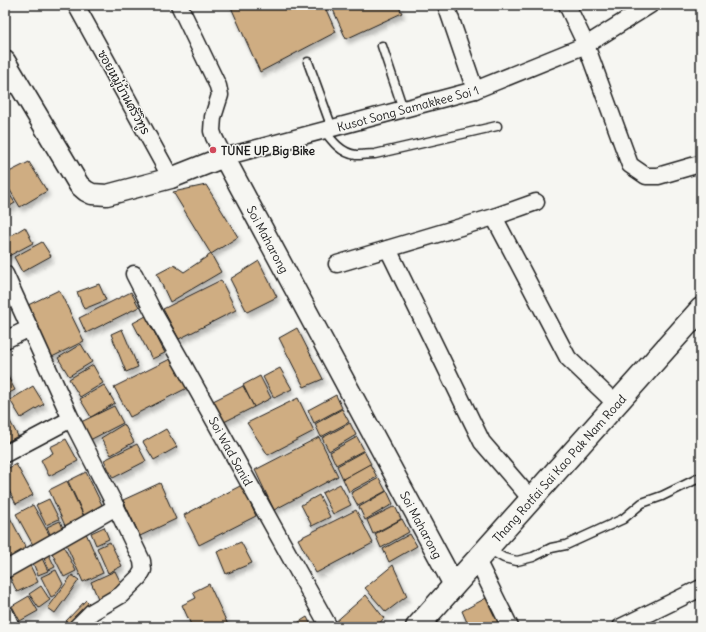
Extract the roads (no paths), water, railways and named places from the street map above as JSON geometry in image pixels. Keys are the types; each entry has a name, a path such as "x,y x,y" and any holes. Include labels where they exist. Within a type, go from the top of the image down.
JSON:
{"main road":[{"name":"Thang Rotfai Sai Kao Pak Nam Road","path":"417,627 616,404 699,314"}],"street":[{"name":"ซอยหมู่บ้านศรีวิฑูร","path":"76,5 171,178"},
{"path":"5,61 12,87 79,184 86,191 92,194 107,195 171,178 224,157 212,131 213,117 220,95 218,86 180,5"},
{"path":"446,5 475,90"},
{"path":"567,5 586,45 630,164 646,176 658,176 696,165"},
{"name":"Kusot Song Samakkee Soi 1","path":"224,157 475,90 586,45 650,5"},
{"name":"Soi Maharong","path":"224,157 454,585"},
{"path":"337,264 494,217 536,202"},
{"path":"494,217 568,358 616,404"},
{"path":"388,249 482,442 531,499"},
{"path":"5,274 71,419 142,561 143,570 139,577 121,595 92,612 77,627"},
{"name":"Soi Wad Sanid","path":"134,274 155,315 329,627"},
{"path":"5,340 30,328"},
{"path":"5,454 71,419"},
{"path":"5,570 116,507"},
{"path":"482,554 510,627"},
{"path":"621,627 701,588"},
{"path":"5,613 11,627"}],"lane":[{"path":"382,46 403,109"},
{"path":"308,62 334,144 342,150 355,155 375,154 497,126"},
{"path":"482,554 517,561 533,557 551,548 566,545 623,519 642,503 662,496 701,477"}],"place":[{"name":"TUNE UP Big Bike","path":"213,150"}]}
